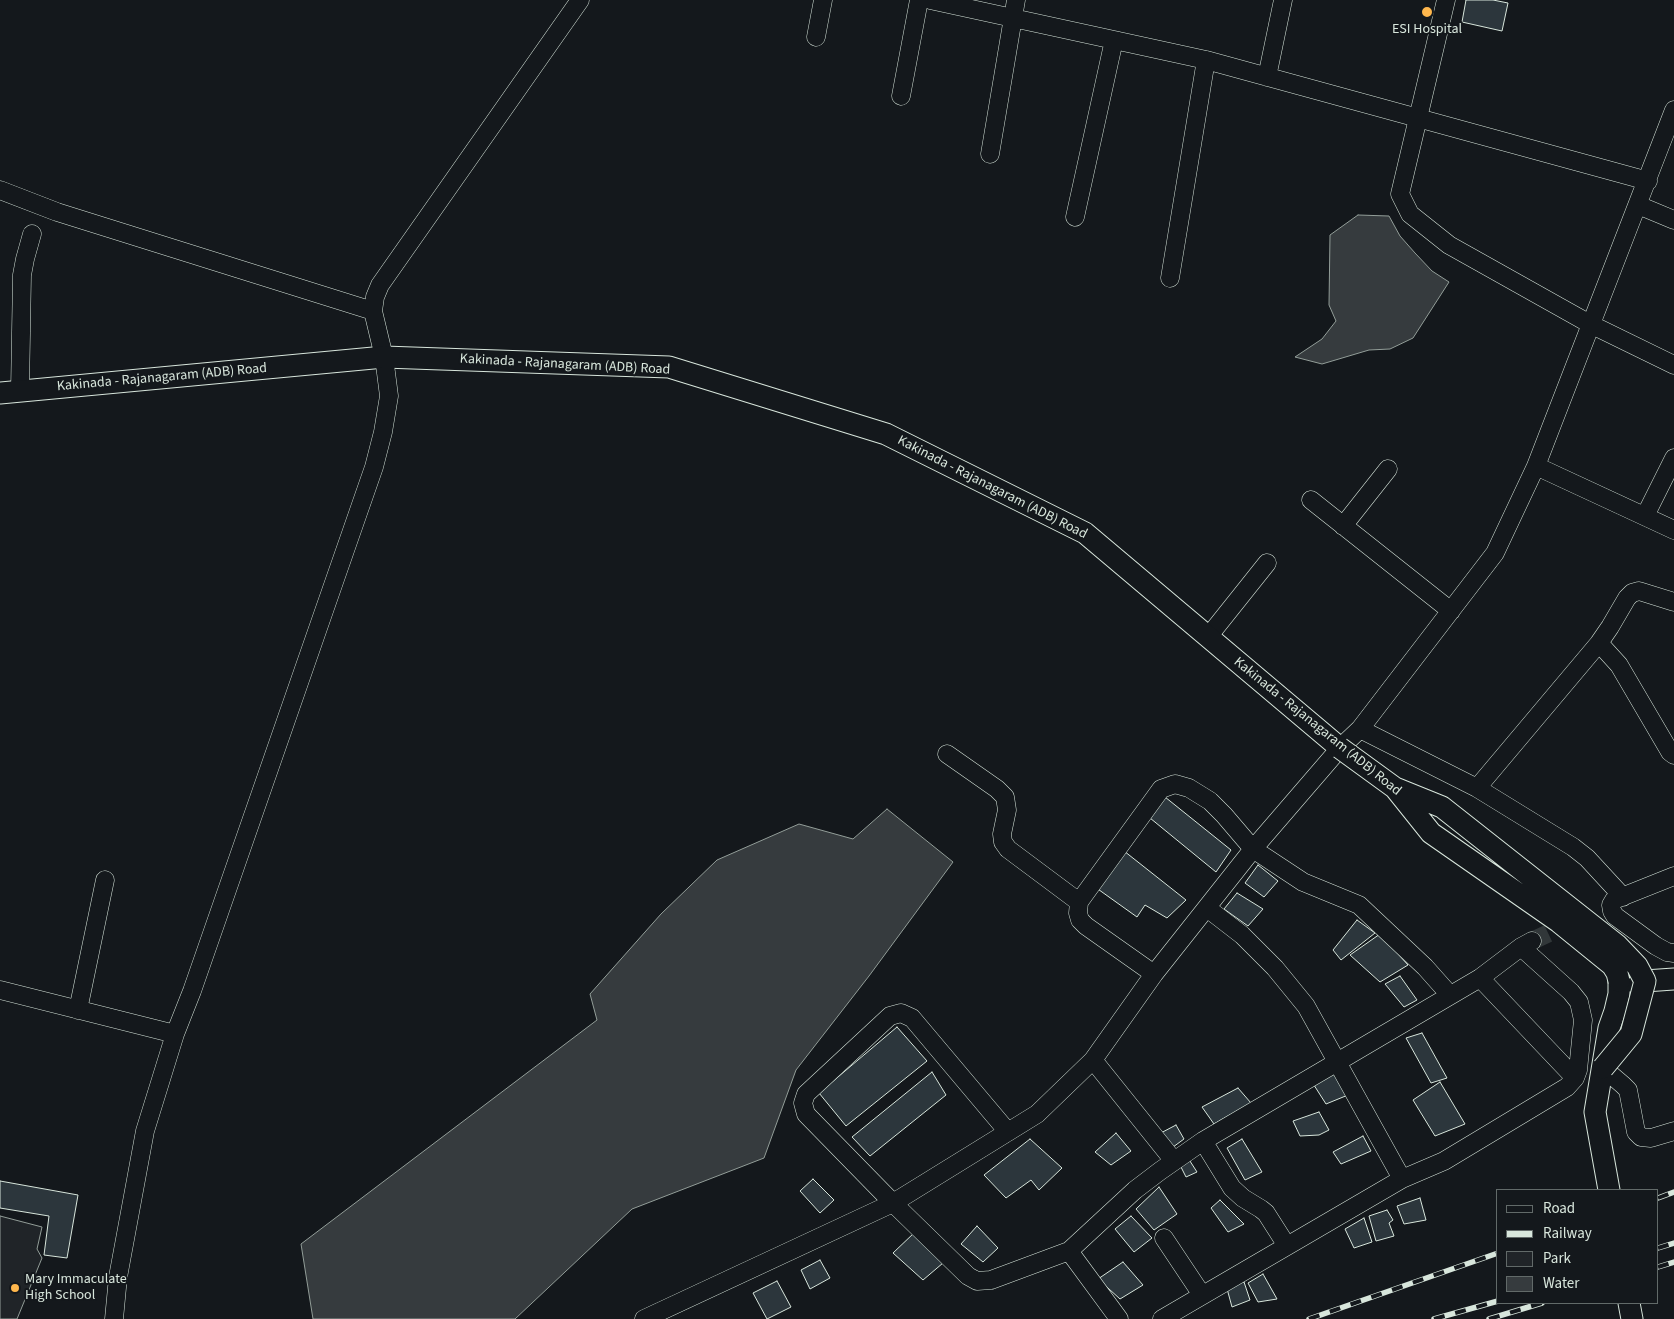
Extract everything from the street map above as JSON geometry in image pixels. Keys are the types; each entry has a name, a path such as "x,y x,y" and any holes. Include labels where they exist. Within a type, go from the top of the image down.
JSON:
{"main road":[{"name":"Kakinada - Rajanagaram (ADB) Road","path":"10,392 384,357 669,367 886,434 1084,533 1340,748 1395,788 1431,833 1559,922 1612,965 1619,981"},
{"path":"1395,788 1442,807 1618,944 1637,966 1645,981 1631,1034 1603,1068"},
{"path":"1609,1189 1595,1112 1609,1028 1619,994 1619,981 1674,979"},
{"path":"1629,1304 1632,1319"}],"street":[{"path":"114,1319 118,1277 144,1131 175,1034 192,991 374,467 383,432 389,396 384,357 374,312 375,297 380,285 580,0"},
{"path":"816,37 823,0"},
{"path":"901,96 919,0"},
{"path":"930,0 1206,60 1648,180"},
{"path":"990,154 1016,0"},
{"path":"1267,77 1283,0"},
{"path":"1446,0 1400,194 1410,214 1449,245 1590,324 1674,365"},
{"path":"1075,217 1114,40"},
{"path":"1170,278 1206,60"},
{"path":"644,1319 893,1203 1037,1114 1093,1060 1154,974 1253,849 1340,748 1360,729 1495,553 1536,466 1674,110"},
{"path":"0,190 57,212 374,312"},
{"path":"1638,205 1674,220"},
{"path":"10,392 22,275 32,234"},
{"path":"1645,516 1674,458"},
{"path":"1536,466 1674,530"},
{"path":"1343,526 1388,469"},
{"path":"1312,500 1451,611"},
{"path":"1208,637 1266,563"},
{"path":"1477,788 1599,643 1627,598 1639,591 1674,602"},
{"path":"1599,643 1619,666 1670,752 1674,755"},
{"path":"1360,729 1477,788 1574,847 1587,858 1618,898"},
{"path":"947,754 997,789 1005,797 1007,810 1002,834 1003,842 1008,849 1079,902"},
{"path":"1154,974 1086,926 1080,920 1078,913 1079,902 1161,789 1175,784 1189,788 1210,801 1253,849 1303,882 1359,905 1418,961 1449,994"},
{"path":"1575,920 1597,917 1618,898 1674,876"},
{"path":"78,1010 106,880"},
{"path":"1618,898 1611,905 1615,916 1656,946 1674,954"},
{"path":"1207,908 1242,935 1275,968 1306,1006 1402,1179"},
{"path":"1008,1132 912,1018 901,1014 890,1016 806,1094 803,1103 806,1114 968,1276 977,1281 991,1280 1069,1251 1135,1190 1203,1141 1449,994 1480,978 1526,944 1579,1002 1583,1020 1578,1070 1575,1078 1567,1087 1444,1160 1402,1179 1162,1319"},
{"path":"1480,978 1575,1078"},
{"path":"0,990 175,1034"},
{"path":"1093,1060 1174,1161"},
{"path":"1603,1068 1628,1090 1636,1132 1641,1137 1651,1138 1674,1131"},
{"path":"1203,1141 1232,1188 1266,1214 1287,1246"},
{"path":"1164,1238 1202,1295"},
{"path":"1069,1251 1119,1319"}],"green space":[{"name":"Mary Immaculate High School","path":"0,1216 42,1227 37,1249 42,1258 17,1319 0,1319"}],"water":[{"path":"1358,215 1389,216 1400,236 1415,253 1432,271 1449,282 1413,338 1390,349 1369,350 1322,364 1295,357 1322,339 1336,321 1329,305 1330,235"},
{"path":"887,809 953,862 869,976 796,1070 764,1158 632,1209 515,1319 313,1319 301,1244 597,1020 590,994 661,914 717,860 799,824 853,839"}],"building":[{"path":"1466,0 1493,0 1508,3 1502,31 1462,22"},
{"path":"1165,797 1231,850 1216,872 1150,818"},
{"path":"1124,851 1186,900 1167,918 1145,905 1137,917 1095,887"},
{"path":"1258,865 1278,881 1264,897 1245,883"},
{"path":"1237,893 1263,909 1248,926 1224,909"},
{"path":"1357,920 1375,933 1341,960 1333,950"},
{"path":"1380,934 1408,965 1380,982 1350,955"},
{"path":"1400,976 1417,1000 1404,1007 1385,984"},
{"path":"897,1027 927,1061 846,1126 819,1093"},
{"path":"1422,1033 1447,1078 1431,1083 1406,1038"},
{"path":"1332,1071 1348,1095 1326,1104 1312,1082"},
{"path":"932,1072 946,1095 870,1156 852,1137"},
{"path":"1440,1082 1465,1124 1435,1136 1413,1100"},
{"path":"1238,1088 1251,1103 1214,1124 1202,1107"},
{"path":"1319,1112 1329,1130 1319,1135 1300,1136 1293,1121"},
{"path":"1176,1125 1184,1139 1169,1150 1157,1135"},
{"path":"1116,1133 1131,1151 1111,1165 1095,1152"},
{"path":"1363,1136 1371,1151 1341,1164 1333,1152"},
{"path":"1030,1139 1062,1168 1039,1190 1031,1180 1006,1198 984,1175"},
{"path":"1242,1139 1262,1172 1245,1180 1227,1148"},
{"path":"1188,1158 1197,1172 1186,1177 1179,1163"},
{"path":"813,1179 834,1200 820,1213 800,1191"},
{"name":"Mary Immaculate High School","path":"0,1181 78,1195 67,1258 44,1255 49,1216 0,1208"},
{"path":"1159,1187 1177,1214 1154,1230 1136,1209"},
{"path":"1420,1198 1426,1220 1404,1224 1397,1206"},
{"path":"1220,1200 1244,1224 1228,1232 1211,1208"},
{"path":"1387,1210 1393,1220 1389,1223 1394,1236 1376,1241 1369,1216"},
{"path":"1131,1216 1152,1238 1134,1252 1115,1229"},
{"path":"1364,1218 1372,1242 1354,1248 1345,1229"},
{"path":"977,1226 998,1248 983,1262 961,1244"},
{"path":"914,1233 943,1263 923,1280 893,1253"},
{"path":"820,1260 830,1278 810,1289 801,1270"},
{"path":"1123,1262 1143,1285 1120,1299 1098,1279"},
{"path":"1263,1274 1277,1299 1258,1302 1248,1283"},
{"path":"777,1281 791,1307 767,1319 753,1293"},
{"path":"1244,1282 1250,1300 1232,1307 1226,1285"}],"tunnel":[{"path":"1532,941 1574,921"}],"railway":[{"path":"1659,1198 1674,1192"},
{"path":"1659,1248 1674,1243"},
{"path":"1309,1319 1496,1254"},
{"path":"1659,1267 1674,1262"},
{"path":"1434,1319 1496,1302"},
{"path":"1489,1319 1539,1304"}],"place":[{"name":"ESI Hospital","path":"1427,12"},
{"name":"Mary Immaculate High School","path":"15,1288"}]}
